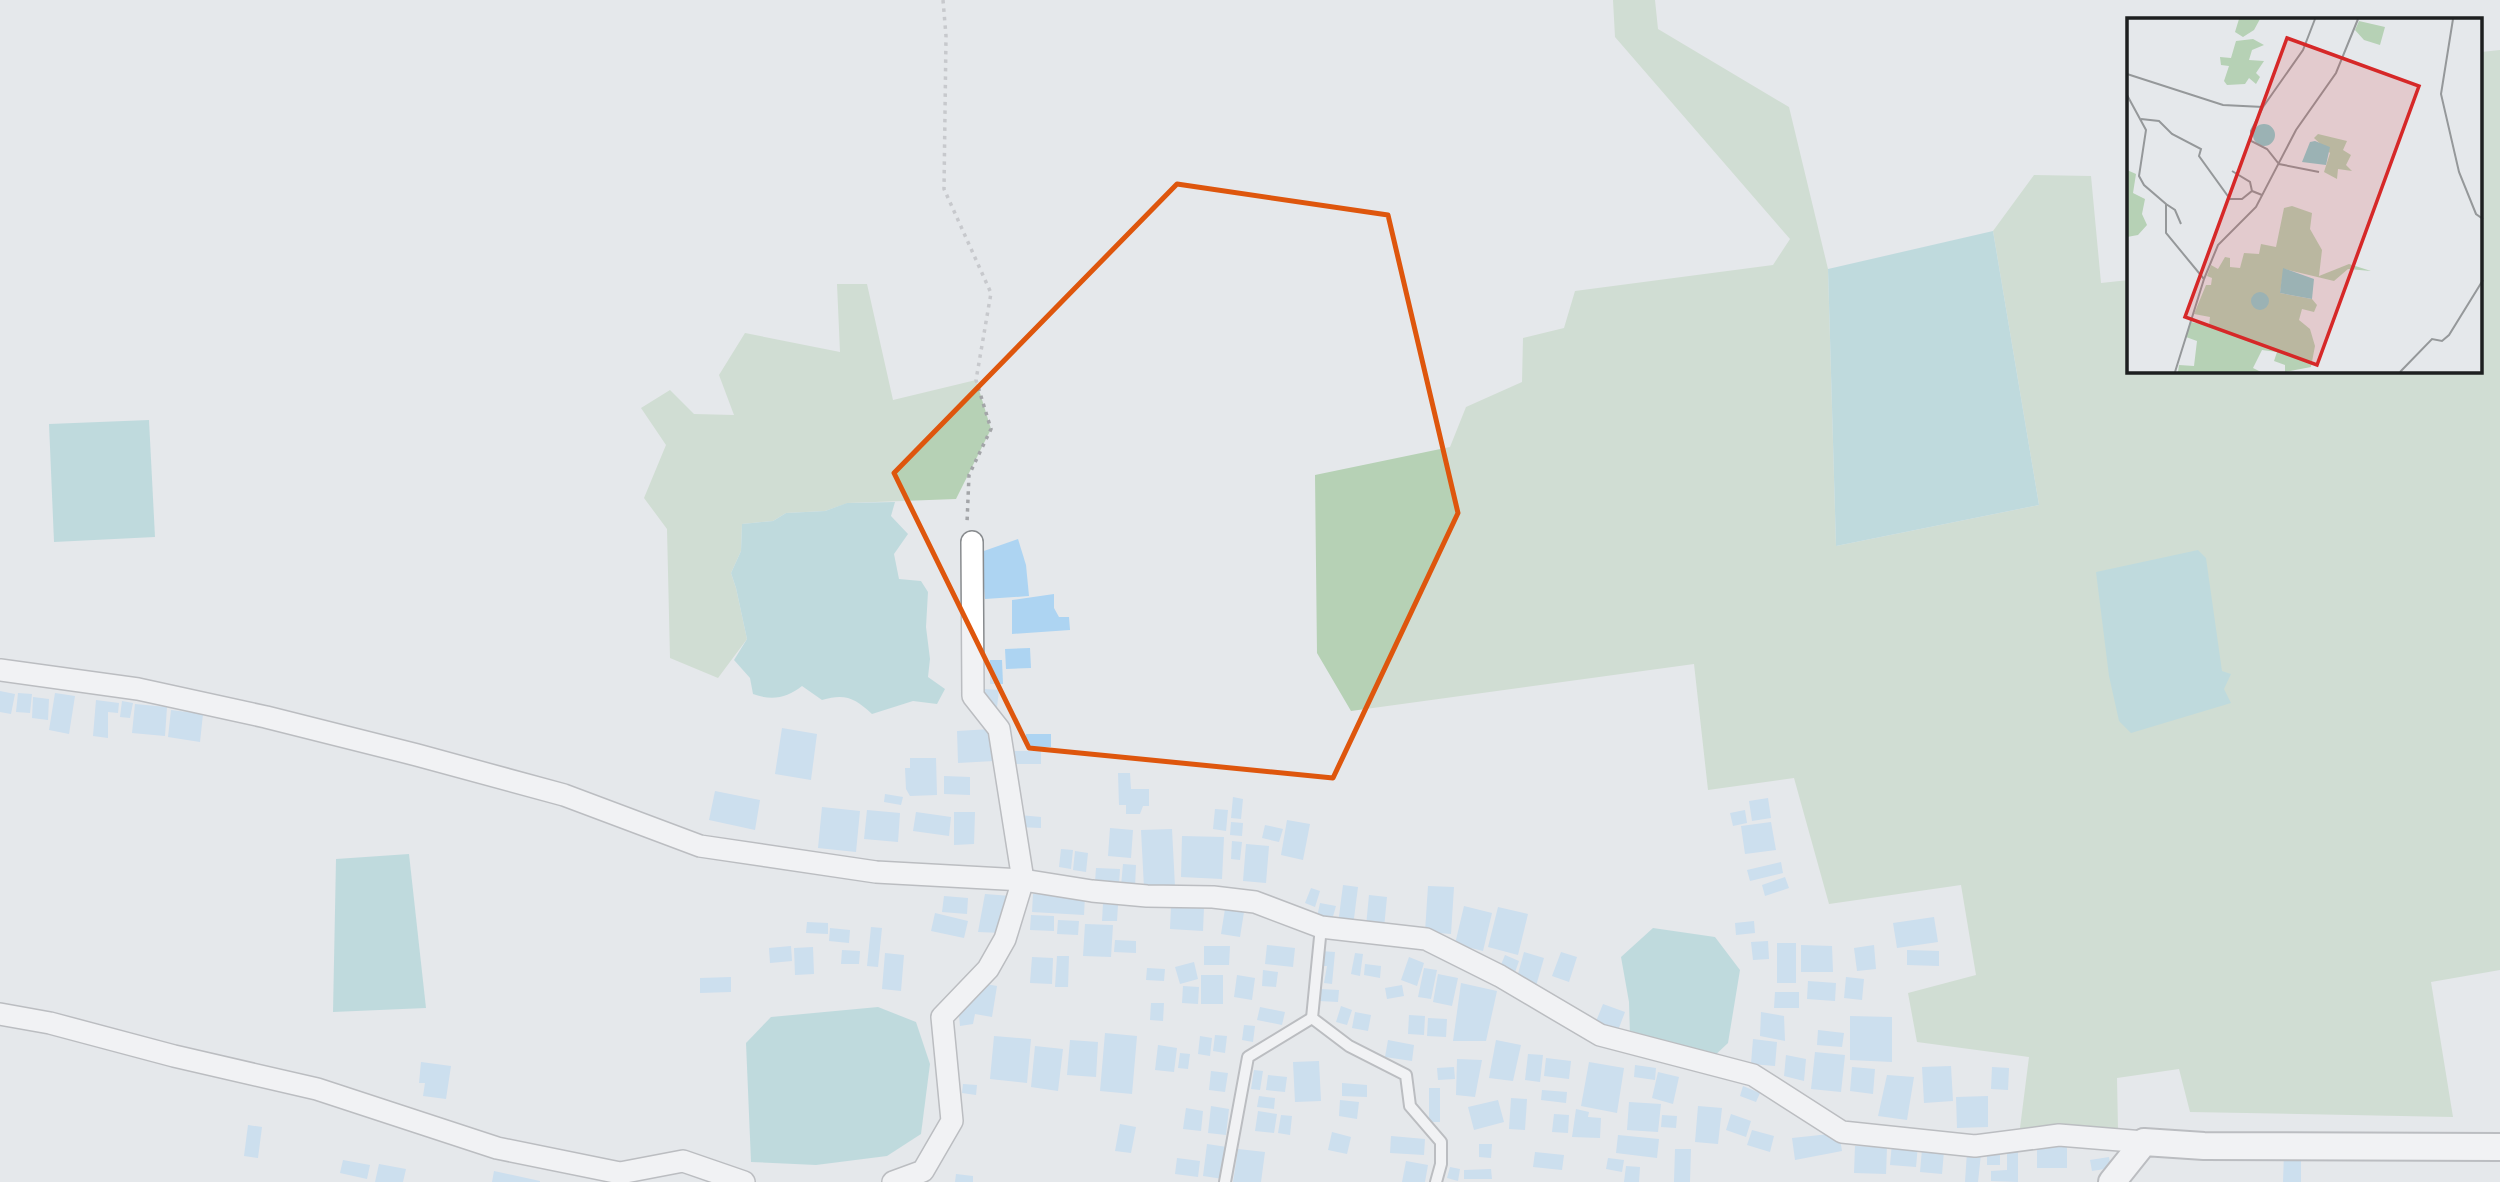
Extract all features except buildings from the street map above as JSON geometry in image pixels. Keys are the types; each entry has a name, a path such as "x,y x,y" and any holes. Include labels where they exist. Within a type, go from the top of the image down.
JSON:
{"street":[{"path":"893,1182 923,1171 952,1121 942,1017 988,969 1005,939 1023,880 999,729 972,696 972,542"},
{"path":"0,670 138,689 266,717 564,796 701,846 876,872 1023,880 1092,891 1147,896 1213,897 1255,902 1321,927 1426,939 1500,976 1600,1035 1753,1075 1842,1132 1975,1146 2059,1135 2204,1146 2500,1147"},
{"path":"0,1014 50,1023 174,1056 317,1089 497,1148 620,1178 683,1161 744,1182"},
{"path":"2112,1182 2144,1142"}],"lane":[{"path":"1312,1018 1321,927"},
{"path":"1226,1182 1248,1057 1312,1018"},
{"path":"1312,1018 1349,1046 1406,1075 1410,1105 1441,1142 1441,1164 1436,1182"}],"path":[{"path":"943,0 946,36 944,190 991,293 976,380 992,429 969,475 967,521 972,542"}],"highlighted area":[{"path":"1177,184 1388,215 1458,513 1333,778 1029,748 894,473"}],"green space":[{"path":"1613,0 1655,0 1658,29 1789,107 1828,269 1836,546 2039,505 1993,231 2034,175 2091,176 2101,283 2127,280 2127,373 2482,373 2482,52 2500,50 2500,970 2431,982 2453,1117 2190,1112 2179,1069 2117,1078 2118,1130 2020,1128 2029,1057 1917,1042 1908,993 1976,975 1961,885 1829,904 1794,778 1708,790 1694,664 1351,711 1317,653 1315,475 1450,447 1466,407 1522,382 1523,338 1564,328 1575,291 1773,265 1790,239 1615,37"},
{"path":"837,284 867,284 893,400 976,380 991,429 956,499 848,503 825,511 786,513 773,521 742,524 741,551 731,573 747,639 718,678 670,658 667,529 644,498 666,445 641,408 670,390 694,414 734,415 719,375 745,333 840,352"}],"water":[{"path":"1993,231 2039,505 1836,546 1828,269"},
{"path":"149,420 155,537 54,542 49,424"},
{"path":"895,502 891,516 908,534 894,554 899,579 921,581 928,592 928,677 945,689 937,704 913,701 872,714 849,698 822,700 802,686 779,697 753,694 750,678 734,660 747,639 731,573 741,551 742,524 773,521 786,513 825,511 847,503"},
{"path":"2198,550 2206,558 2222,671 2231,674 2224,689 2231,703 2131,733 2119,721 2109,676 2096,572"},
{"path":"409,854 426,1008 333,1012 336,859"},
{"path":"1653,928 1715,937 1740,970 1728,1043 1711,1059 1630,1036 1629,1002 1621,957"},
{"path":"878,1007 916,1022 930,1064 921,1134 887,1156 816,1165 751,1162 746,1043 771,1017"}]}
